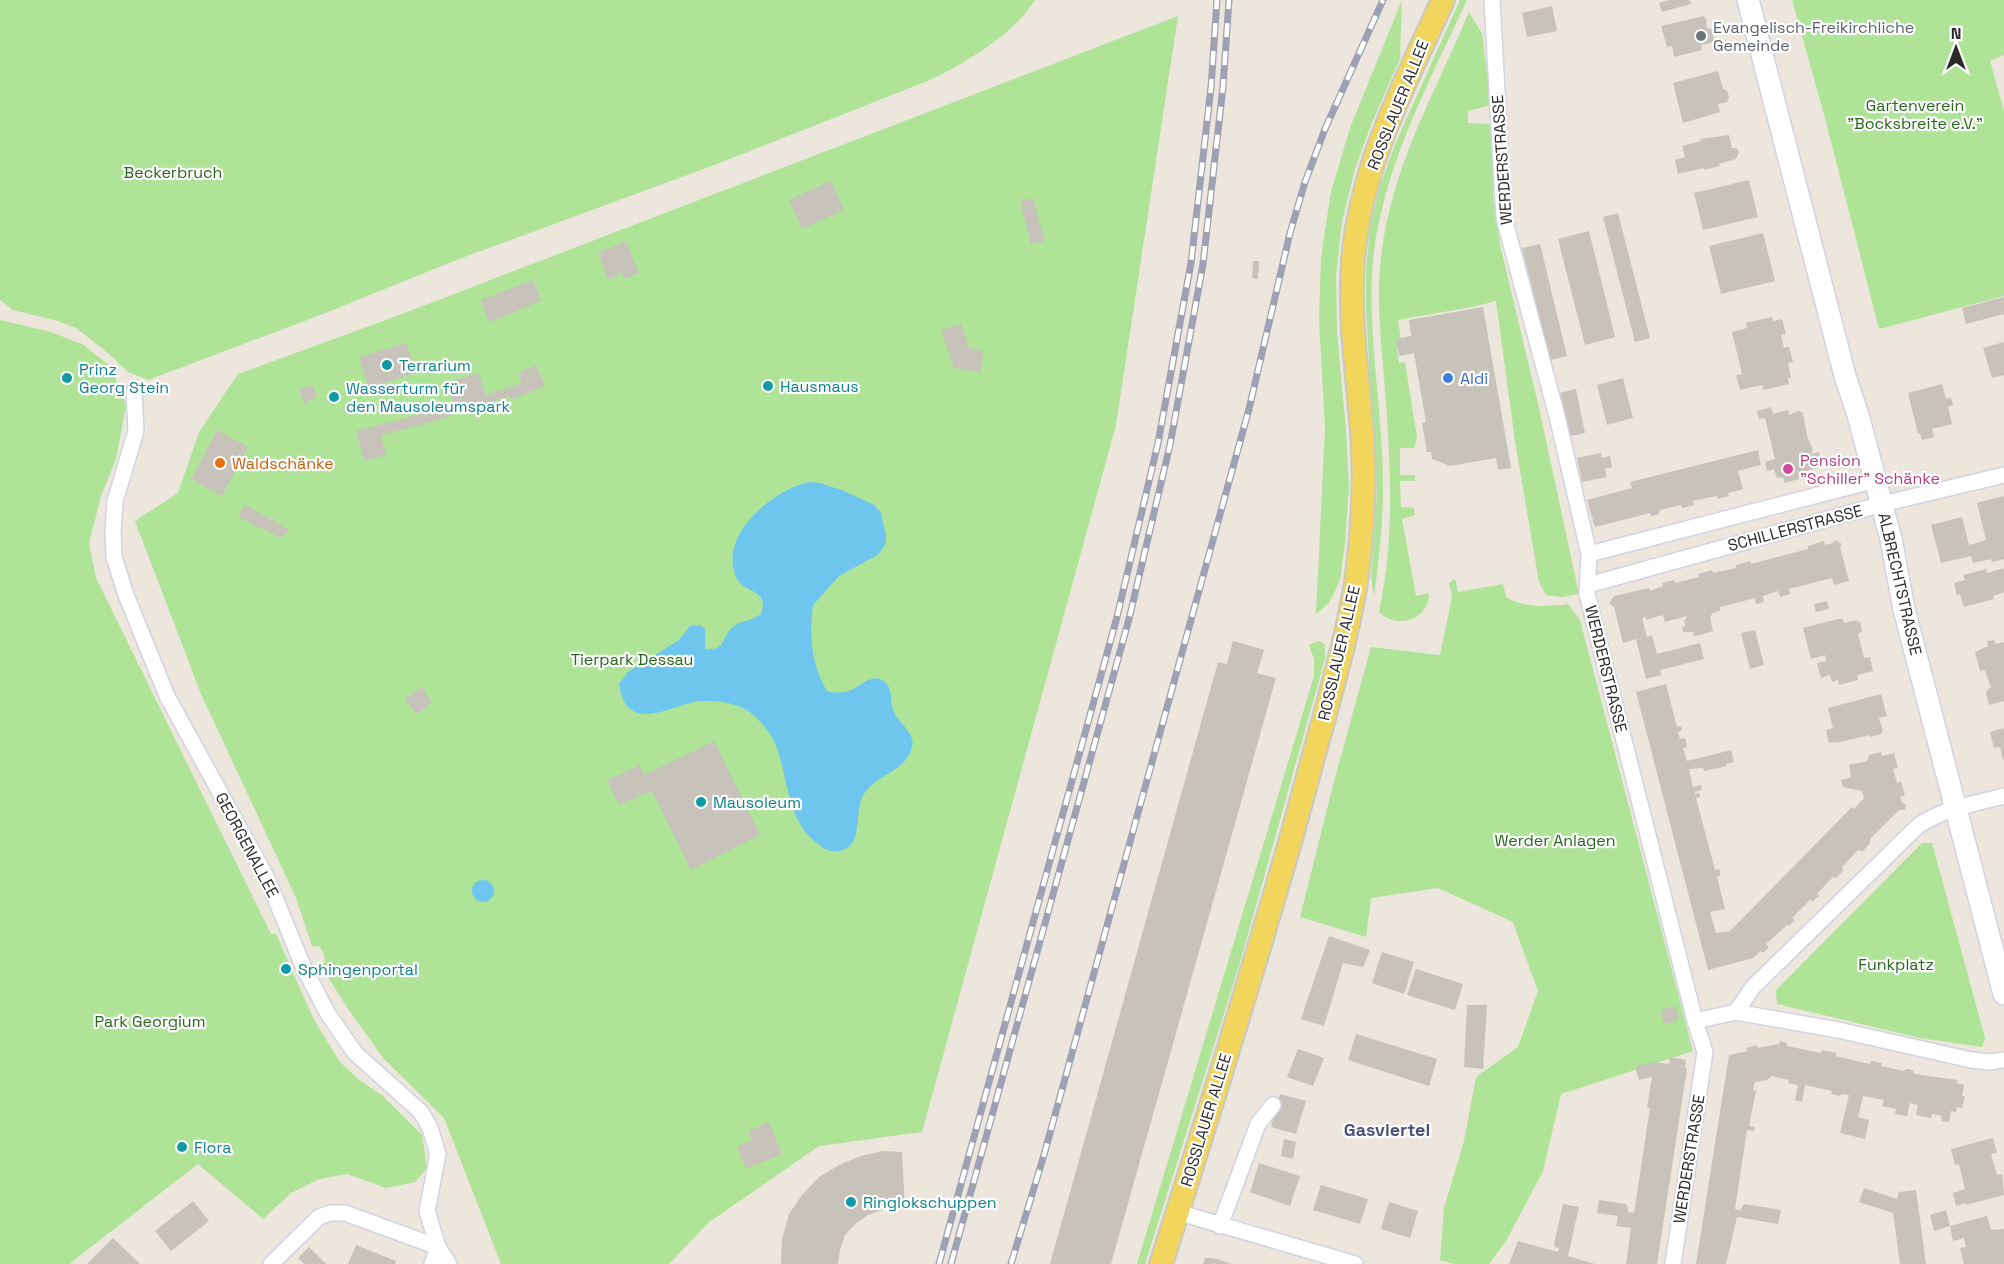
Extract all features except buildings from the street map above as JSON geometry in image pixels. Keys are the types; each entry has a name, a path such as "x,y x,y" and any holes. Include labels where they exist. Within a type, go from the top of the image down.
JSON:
{"main road":[{"name":"ROSSLAUER ALLEE","path":"1161,1264 1258,952 1296,821 1347,629 1357,574 1364,485 1363,450 1353,349 1353,255 1368,179 1385,129 1443,0"},
{"name":"ALBRECHTSTRASSE","path":"1748,0 1845,376 1876,480 1895,556 1905,609 2004,994"}],"street":[{"name":"WERDERSTRASSE","path":"1492,0 1504,218 1557,417 1589,554 1587,594 1695,1021 1705,1052 1673,1264"},
{"name":"GEORGENALLEE","path":"134,392 136,431 115,501 113,531 114,557 126,595 167,696 267,878 303,966 328,1014 355,1053 421,1112 430,1128 438,1154 427,1211 438,1247 449,1264"},
{"name":"SCHILLERSTRASSE","path":"1588,585 1882,504 2004,475"},
{"name":"SCHILLERSTRASSE","path":"1589,554 1876,480"},
{"path":"1736,1012 1753,987 1926,820 2004,796"},
{"path":"1695,1021 1736,1012 1838,1030 1971,1060 1990,1062 2004,1060"},
{"path":"1220,1226 1258,1124 1273,1105"},
{"path":"1177,1212 1355,1264"},
{"path":"272,1264 319,1217 330,1213 345,1213 438,1247 432,1264"}],"green space":[{"name":"Beckerbruch","path":"0,0 1035,0 1015,25 1002,36 974,56 930,80 717,164 459,259 318,316 148,380 128,372 76,328 13,310 0,300"},
{"path":"1402,0 1400,59 1371,125 1355,169 1342,222 1336,276 1337,332 1349,487 1340,580 1329,603 1316,614 1325,427 1319,320 1321,257 1331,192 1350,128"},
{"path":"1460,0 1467,0 1407,133 1394,167 1376,237 1371,295 1381,429 1383,505 1374,596 1371,577 1377,493 1366,310 1366,269 1370,228 1380,186 1396,142"},
{"name":"Gartenverein \"Bocksbreite e.V.\"","path":"1792,0 2004,0 2004,55 1990,61 2004,111 2004,296 1879,329"},
{"path":"1469,12 1482,34 1491,105 1468,111 1468,123 1492,124 1493,196 1501,249 1539,408 1579,594 1562,597 1546,595 1539,582 1515,441 1496,301 1398,320 1402,346 1397,347 1399,363 1405,362 1417,437 1414,448 1400,448 1400,475 1415,475 1415,481 1400,481 1401,507 1414,508 1415,515 1402,519 1416,596 1429,593 1428,602 1418,616 1403,621 1394,620 1379,612 1390,524 1388,436 1380,322 1380,268 1392,200 1402,167"},
{"name":"Tierpark Dessau","path":"1178,16 1116,425 922,1132 819,1146 708,1223 669,1264 501,1264 444,1118 384,1059 321,966 325,961 324,954 319,946 312,946 296,898 201,694 135,521 178,493 199,432 238,374 402,314"},
{"name":"Park Georgium","path":"0,320 51,332 84,345 111,367 126,406 116,459 101,496 89,543 96,578 271,934 276,934 313,1018 340,1062 358,1079 383,1096 422,1135 427,1168 415,1182 386,1188 347,1174 319,1179 291,1193 263,1219 198,1164 69,1264 0,1264"},
{"name":"Werder Anlagen","path":"1455,579 1458,592 1503,584 1506,597 1513,601 1544,606 1568,604 1580,620 1693,1051 1561,1094 1543,1171 1506,1241 1489,1264 1455,1264 1440,1260 1444,1208 1464,1141 1476,1077 1518,1047 1538,991 1513,922 1438,888 1371,898 1366,937 1300,917 1371,647 1440,655 1452,597 1449,583"},
{"path":"1320,641 1325,645 1325,659 1240,963 1145,1264 1137,1264 1314,676 1314,659 1309,645"},
{"name":"Funkplatz","path":"1922,843 1932,843 1985,1038 1982,1047 1920,1038 1777,1004 1776,990"}],"water":[{"path":"810,482 844,491 874,505 881,513 886,536 886,543 879,554 839,576 813,605 811,638 818,671 827,691 832,692 849,691 876,678 885,682 889,688 894,712 912,737 913,742 909,756 903,763 873,784 862,798 854,840 850,846 843,850 833,851 826,850 817,843 799,822 793,809 774,741 764,726 746,709 724,702 708,701 694,702 648,714 638,713 629,708 623,699 619,684 628,672 679,640 690,626 700,625 705,629 705,649 712,649 721,646 734,626 761,614 763,606 761,597 737,580 733,566 733,552 738,538 746,524 770,501 783,492"},
{"path":"479,880 487,880 494,887 494,895 487,902 479,902 472,895 472,887"}],"railway":[{"path":"939,1264 1117,617 1158,443 1191,263 1211,87 1217,0"},
{"path":"951,1264 1129,619 1170,445 1203,264 1223,87 1229,0"},
{"path":"1011,1264 1044,1155 1249,409 1290,233 1305,182 1325,129 1383,0"}],"place":[{"name":"Evangelisch-Freikirchliche Gemeinde","path":"1701,36"},
{"name":"Terrarium","path":"387,365"},
{"name":"Prinz Georg Stein","path":"67,378"},
{"name":"Aldi","path":"1448,378"},
{"name":"Hausmaus","path":"768,386"},
{"name":"Wasserturm für den Mausoleumspark","path":"334,397"},
{"name":"Waldschänke","path":"220,463"},
{"name":"Pension \"Schiller\" Schänke","path":"1788,469"},
{"name":"Mausoleum","path":"701,802"},
{"name":"Sphingenportal","path":"286,969"},
{"name":"Flora","path":"182,1147"},
{"name":"Ringlokschuppen","path":"851,1202"}],"district":[{"name":"Gasviertel","path":"1387,1129"}]}
